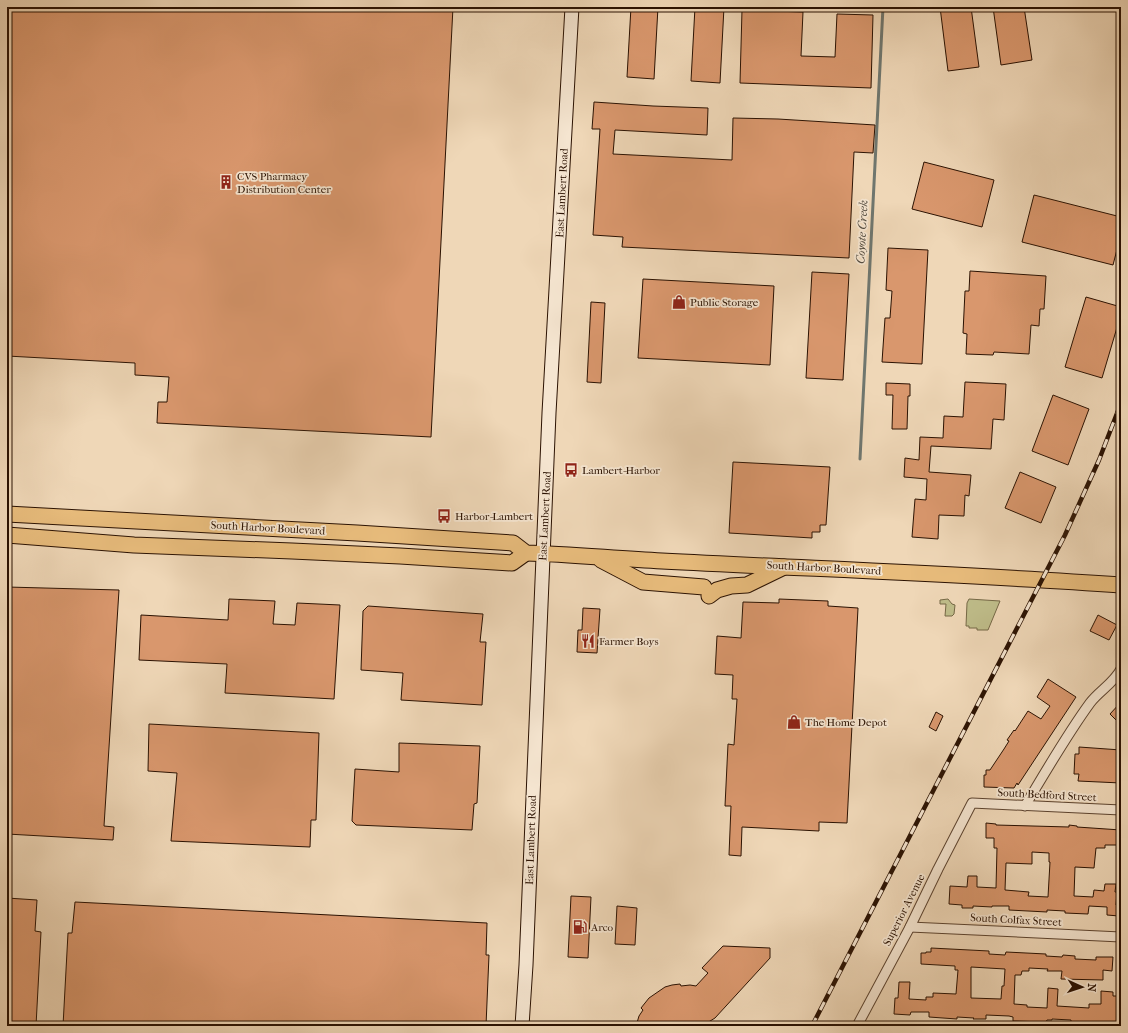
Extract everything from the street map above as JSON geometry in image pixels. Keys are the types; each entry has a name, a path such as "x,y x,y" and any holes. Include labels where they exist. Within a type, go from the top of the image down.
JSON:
{"main road":[{"name":"East Lambert Road","path":"522,1026 549,420 572,7"},
{"name":"South Harbor Boulevard","path":"7,514 506,542 513,543 526,553 1121,585"},
{"name":"South Harbor Boulevard","path":"7,535 134,545 400,556 512,564 526,553"},
{"path":"596,557 643,582 706,591 731,586 748,585 785,567"}],"street":[{"path":"1025,806 1067,737 1091,702 1120,673"},
{"name":"South Bedford Street","path":"972,803 1121,810"},
{"name":"Superior Avenue","path":"857,1026 910,927 972,803"},
{"name":"South Colfax Street","path":"910,927 1121,938"}],"shaded area":[{"path":"948,599 955,605 954,614 952,616 945,616 946,604 940,604 940,600"},
{"path":"969,599 1000,601 988,630 977,630 977,628 969,628 969,626 966,626 967,603"}],"building":[{"name":"CVS Pharmacy Distribution Center","path":"7,7 453,7 431,437 157,423 158,402 167,402 169,377 135,375 135,363 7,356"},
{"path":"631,7 658,7 654,79 627,77"},
{"path":"695,7 724,7 720,83 691,81"},
{"path":"940,7 971,7 979,67 948,71"},
{"path":"993,7 1024,7 1032,60 1001,65"},
{"path":"742,10 803,12 801,56 835,57 837,14 873,15 871,88 740,83"},
{"path":"594,102 708,108 707,135 615,130 613,154 732,160 733,118 778,119 875,125 873,153 854,152 849,258 622,247 623,237 593,235 600,129 592,129"},
{"path":"924,162 994,180 982,227 912,209"},
{"path":"1034,195 1121,217 1121,234 1113,265 1022,242"},
{"path":"888,248 928,250 922,364 882,362 885,318 890,318 892,291 886,290"},
{"path":"970,271 1046,276 1044,309 1040,309 1039,326 1031,325 1029,354 994,352 993,355 966,354 967,334 963,333 965,291 969,291"},
{"path":"812,272 849,274 843,380 806,378"},
{"path":"643,279 774,286 770,365 638,358"},
{"path":"1086,297 1121,307 1121,314 1102,378 1065,367"},
{"path":"591,302 605,303 601,383 587,382"},
{"path":"965,382 1006,384 1004,420 993,419 991,449 931,446 929,472 971,475 969,496 965,495 964,516 939,515 938,539 912,537 915,499 926,500 927,479 904,477 905,458 919,460 920,437 943,438 944,416 963,417"},
{"path":"886,383 910,384 907,429 892,429 893,395 886,395"},
{"path":"1053,395 1089,409 1068,465 1032,451"},
{"path":"733,462 830,467 826,525 820,525 820,532 812,532 812,538 729,533"},
{"path":"1020,472 1056,487 1041,523 1005,508"},
{"path":"7,587 119,590 104,826 114,827 113,840 7,834"},
{"path":"229,599 275,601 273,624 295,625 297,603 340,605 334,699 225,693 227,664 139,660 141,615 228,620"},
{"name":"The Home Depot","path":"779,599 828,601 828,606 858,608 847,823 819,822 819,831 742,827 741,856 729,855 731,806 725,806 728,744 734,745 737,699 732,699 733,675 715,674 717,636 741,638 743,602 779,603"},
{"path":"368,606 483,614 480,642 486,642 482,705 401,700 403,673 361,670 363,611"},
{"name":"Farmer Boys","path":"583,608 600,609 597,653 577,652 578,630 582,630"},
{"path":"1098,615 1117,625 1109,640 1090,631"},
{"path":"1048,679 1076,697 1018,785 1017,783 1014,788 984,787 984,775 986,775 986,770 990,770 1009,741 1007,740 1014,730 1015,731 1028,711 1041,719 1050,706 1037,697"},
{"path":"1121,702 1121,725 1110,714"},
{"path":"936,712 943,716 936,731 929,727"},
{"path":"149,724 319,733 316,820 311,820 310,847 171,841 177,773 148,771"},
{"path":"399,743 480,746 477,803 474,804 472,830 356,825 352,821 355,769 399,772"},
{"path":"1079,747 1121,750 1121,783 1078,781 1079,774 1074,774 1075,754 1079,754"},
{"path":"986,823 996,825 1069,827 1069,825 1077,827 1121,830 1121,845 1105,845 1105,848 1096,848 1094,868 1075,867 1074,896 1093,897 1094,890 1104,891 1105,884 1116,884 1116,905 1119,905 1119,916 1107,915 1107,907 1089,906 1088,914 1065,913 1065,911 1047,910 1047,912 1009,910 1009,906 973,906 973,908 962,908 962,905 949,904 950,886 967,887 968,876 977,876 977,887 996,888 997,848 994,848 994,838 986,838","holes":["1032,852 1049,853 1050,862 1048,897 1028,896 1029,892 1005,890 1006,863 1032,864"]},
{"name":"Arco","path":"571,896 591,897 588,958 568,957"},
{"path":"7,898 37,900 35,931 41,932 36,1026 7,1026"},
{"path":"75,902 487,923 486,955 489,955 486,1026 63,1026 68,933 72,933"},
{"path":"617,906 637,908 635,945 615,944"},
{"path":"723,946 770,948 770,958 715,1018 702,1026 636,1026 639,1016 643,1010 641,1008 649,998 665,987 672,985 680,984 681,986 696,986 708,973 702,968"},
{"path":"931,948 989,951 989,954 1005,955 1006,952 1046,954 1046,956 1062,957 1063,955 1075,956 1075,959 1096,960 1096,957 1113,957 1112,971 1103,970 1103,980 1061,979 1062,971 1047,971 1048,969 1029,968 1029,971 1022,971 1021,975 1015,975 1014,1004 1027,1005 1027,1007 1047,1008 1048,988 1058,989 1057,1006 1089,1008 1089,1004 1101,1004 1101,991 1113,992 1113,996 1121,996 1121,1022 1109,1022 1109,1026 1071,1024 1071,1020 1052,1019 1047,1020 1046,1022 1013,1021 1013,1017 1009,1016 986,1015 986,1019 957,1017 957,1019 929,1017 929,1012 911,1012 910,1015 894,1014 895,998 898,998 899,982 910,982 909,999 926,1000 926,997 933,997 933,993 956,994 958,970 955,970 955,966 921,964 921,953 931,952","holes":["971,967 1005,969 1004,986 1002,986 1001,999 971,998"]}],"waterway":[{"name":"Coyote Creek","path":"860,459 883,7"}],"railway":[{"path":"812,1026 1065,535 1099,460 1121,403"}],"place":[{"name":"CVS Pharmacy Distribution Center","path":"226,182"},
{"name":"Public Storage","path":"679,302"},
{"name":"Lambert-Harbor","path":"571,470"},
{"name":"Harbor-Lambert","path":"444,516"},
{"name":"Farmer Boys","path":"588,641"},
{"name":"The Home Depot","path":"794,722"},
{"name":"Arco","path":"580,927"}]}
